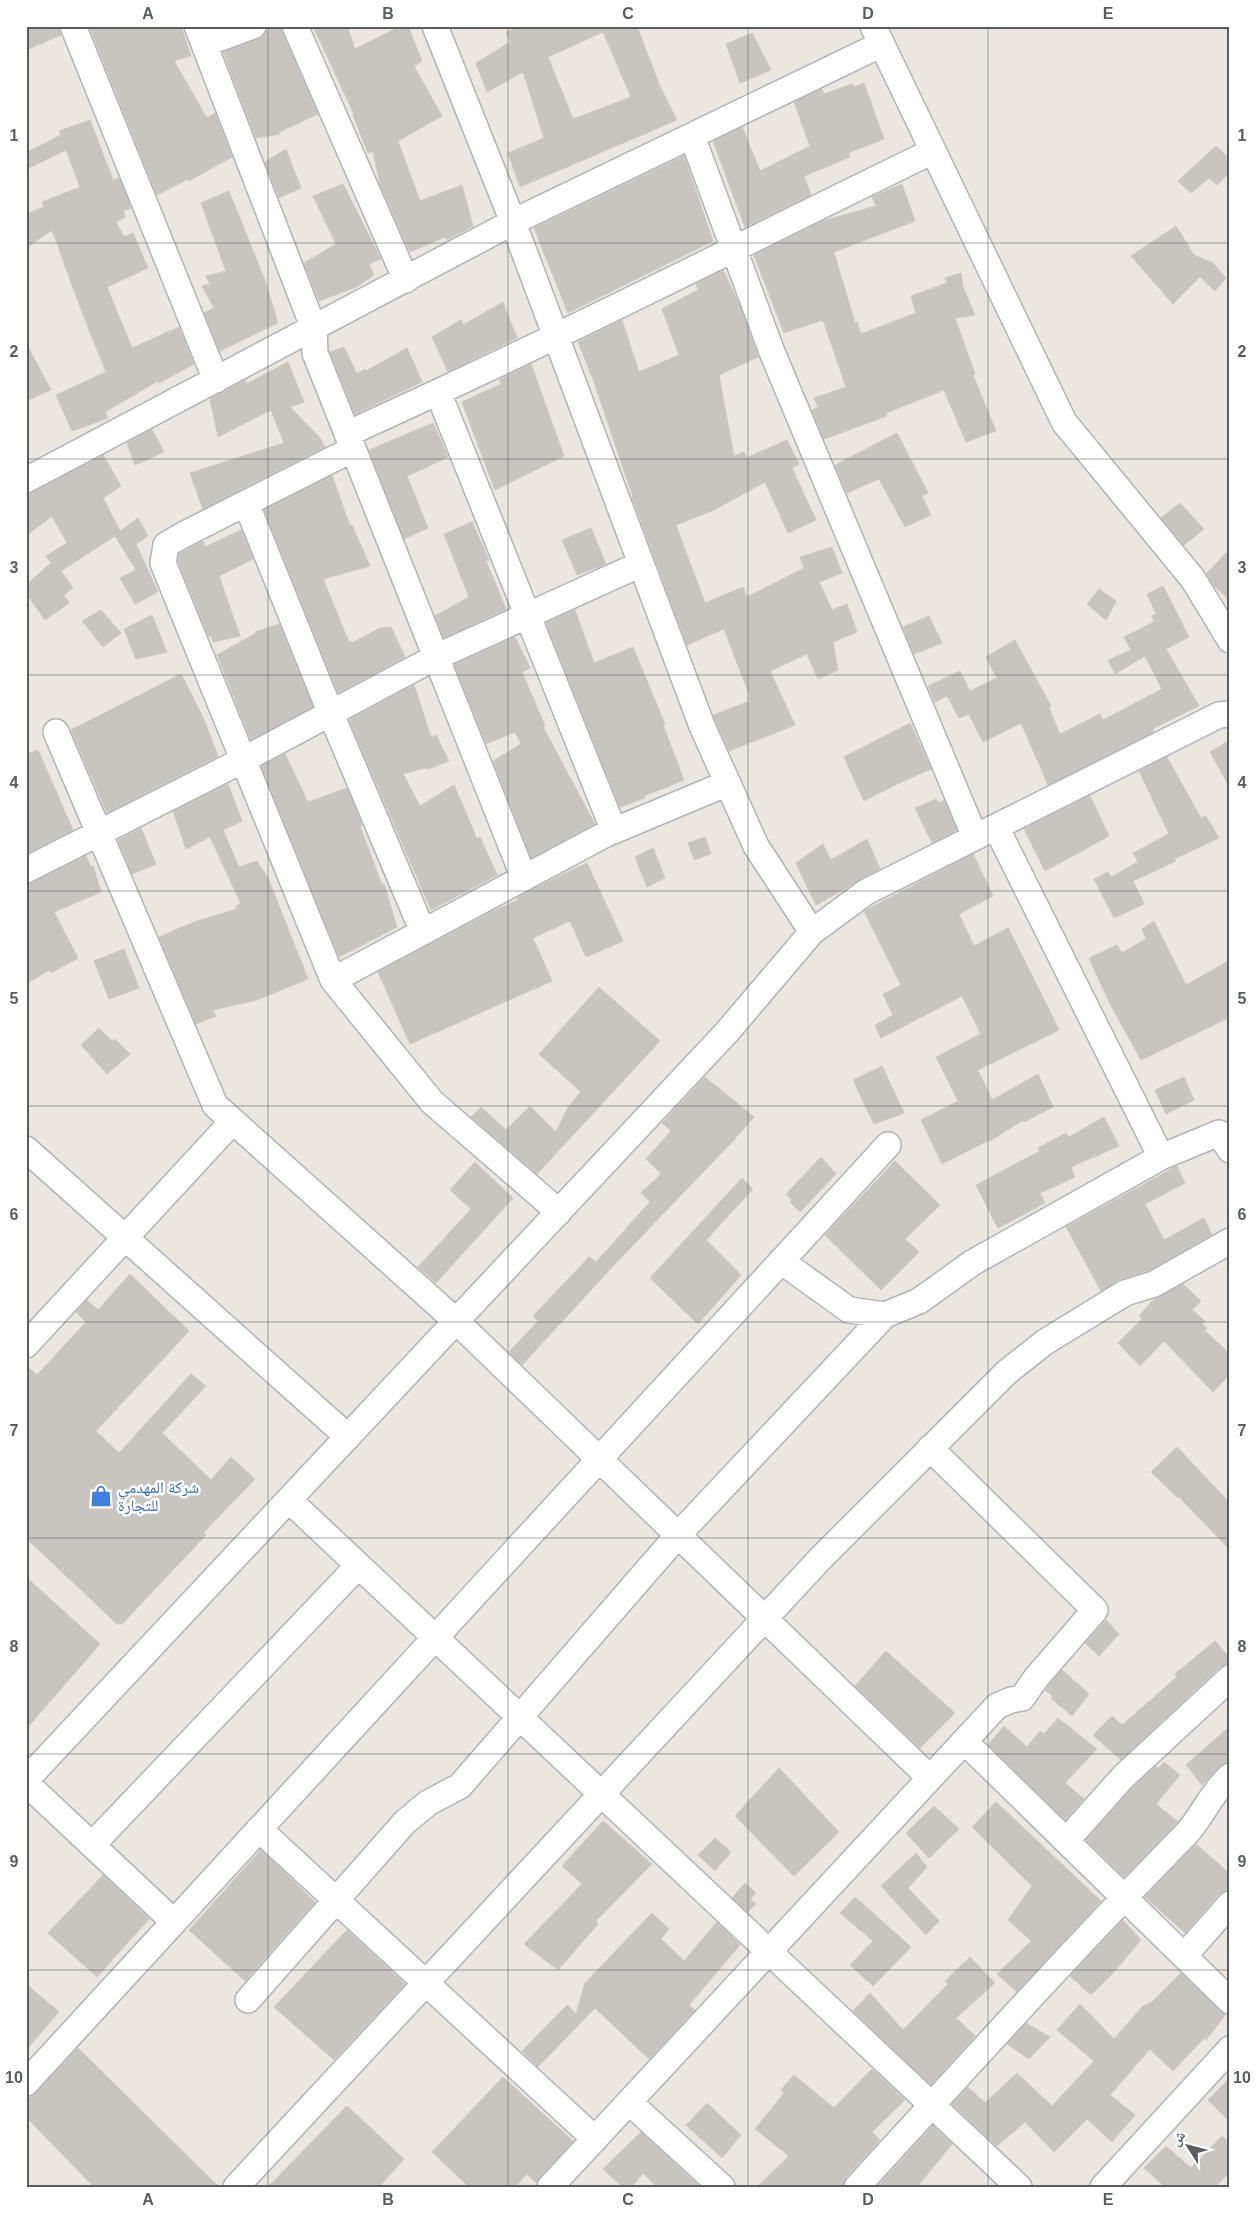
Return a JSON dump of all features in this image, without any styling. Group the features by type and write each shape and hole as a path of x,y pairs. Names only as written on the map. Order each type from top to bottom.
{"street":[{"path":"73,26 216,380"},
{"path":"253,26 200,35 314,329 315,353 524,878"},
{"path":"295,26 406,280"},
{"path":"435,26 513,222 702,726 756,846 812,932"},
{"path":"26,480 513,222 692,136 877,35 1064,422 1192,579 1230,640"},
{"path":"692,136 776,362 986,832 1161,1157"},
{"path":"558,1212 432,1102 333,980 164,563 166,545 246,503 438,392 556,338 734,248 933,151"},
{"path":"438,392 614,830"},
{"path":"246,503 331,714 423,932"},
{"path":"26,870 243,760 436,657 641,564"},
{"path":"174,1922 26,1782 727,1032 812,932 866,892 1219,715 1230,714"},
{"path":"56,732 215,1105 456,1322 600,1458 930,1778"},
{"path":"333,980 614,830 728,783"},
{"path":"26,1345 232,1121"},
{"path":"248,2000 405,1822 428,1803 460,1786 518,1716 678,1535 885,1315 919,1301 972,1263 1161,1157 1219,1133 1230,1150"},
{"path":"26,2082 888,1145"},
{"path":"26,1149 348,1437"},
{"path":"236,2187 820,1559 1006,1372 1045,1342 1125,1293 1154,1284 1230,1241"},
{"path":"781,1261 849,1310 885,1315"},
{"path":"550,2187 997,1706 1010,1700 1022,1698 1036,1678 1096,1610 930,1448"},
{"path":"289,1500 1019,2187"},
{"path":"92,1845 358,1566"},
{"path":"1066,1841 1123,1777 1230,1678"},
{"path":"964,1741 1230,2001"},
{"path":"857,2187 1124,1897 1189,1830 1219,1786 1230,1776"},
{"path":"259,1829 595,2139"},
{"path":"1184,1956 1230,1904"},
{"path":"1102,2187 1230,2049"},
{"path":"629,2102 722,2187"}],"building":[{"path":"26,26 59,26 61,35 26,50"},
{"path":"89,26 181,26 191,56 174,61 207,118 215,113 232,157 189,181 188,179 157,195"},
{"path":"280,26 318,114 279,132 280,134 256,138 223,52 258,39 266,31"},
{"path":"313,26 347,26 355,49 401,26 408,26 422,61 414,66 442,116 398,141 420,201 462,185 473,226 447,240 445,237 410,252 380,185 373,151 368,153 354,114"},
{"path":"520,26 637,26 659,84 677,120 520,187 508,153 544,138 523,72 487,92 476,63 510,42 506,32","holes":["603,32 631,97 573,119 548,57"]},
{"path":"752,33 771,70 740,83 726,44"},
{"path":"864,83 884,139 848,153 850,157 804,176 811,195 745,227 713,141 742,127 760,171 810,146 794,102 822,89 824,94 852,84 854,87"},
{"path":"90,120 113,180 119,178 131,208 123,211 125,217 116,222 124,237 133,233 148,268 107,287 132,348 179,327 194,364 159,383 158,381 105,412 108,418 72,431 56,395 106,372 52,230 26,248 26,214 44,207 42,202 80,187 66,150 29,168 26,153 61,135 59,131"},
{"path":"1216,146 1230,159 1230,172 1217,185 1209,178 1191,193 1178,181"},
{"path":"286,149 301,188 279,198 265,162"},
{"path":"684,156 713,241 568,313 534,228"},
{"path":"343,184 381,259 369,264 374,275 356,287 319,301 304,263 336,244 313,196"},
{"path":"902,184 915,221 834,252 855,323 857,322 861,334 916,313 911,296 947,283 945,278 961,273 963,287 975,315 955,318 975,374 973,375 996,431 966,442 944,390 886,413 887,416 824,439 812,410 818,407 814,398 846,387 823,320 784,333 754,255 822,221 876,206 872,197"},
{"path":"229,191 266,283 278,323 220,351 204,313 214,308 202,286 210,284 206,276 226,271 201,203"},
{"path":"1176,226 1194,255 1213,263 1226,278 1215,291 1200,277 1173,304 1131,256"},
{"path":"723,270 741,308 758,357 719,375 734,456 744,452 746,458 787,440 799,464 792,468 816,520 788,533 765,482 714,510 676,525 705,603 743,587 747,597 804,568 800,557 832,547 842,573 819,582 832,610 847,604 857,632 833,642 838,670 818,679 807,654 770,671 795,725 729,751 713,715 750,701 748,697 750,697 724,629 687,645 632,497 593,379 578,342 622,320 639,372 679,355 662,309 698,290 696,284"},
{"path":"503,302 517,338 448,372 432,337 461,320 463,325"},
{"path":"26,343 51,390 26,401"},
{"path":"344,347 357,374 407,348 422,382 355,414 330,352"},
{"path":"288,362 304,402 290,407 320,438 325,447 203,509 190,473 284,443 271,410 218,437 210,399 245,380 246,384"},
{"path":"531,364 564,456 495,490 462,402 501,384 499,380"},
{"path":"433,423 448,457 407,476 428,528 404,539 369,450"},
{"path":"152,429 164,452 135,465 127,443"},
{"path":"897,433 928,493 922,496 931,515 905,527 879,479 847,493 835,465"},
{"path":"103,455 121,486 103,498 120,531 138,518 148,536 136,544 158,592 135,604 120,578 136,570 115,536 61,571 73,588 64,595 69,603 45,620 26,593 26,585 51,563 46,556 67,543 52,516 26,536 26,496"},
{"path":"332,475 350,526 352,525 370,566 323,579 349,642 351,641 352,643 380,628 391,627 405,657 338,693 264,510"},
{"path":"1180,503 1204,529 1184,545 1161,518"},
{"path":"472,522 489,560 486,561 506,609 444,638 435,616 469,597 444,534"},
{"path":"591,528 606,564 577,575 562,540"},
{"path":"241,530 253,559 219,576 240,636 213,642 211,636 209,637 178,561 179,554 203,541 205,547"},
{"path":"1230,549 1230,600 1214,586 1206,574"},
{"path":"1163,586 1189,637 1166,649 1199,706 1154,728 1153,732 1048,785 1021,723 983,742 969,714 959,718 947,696 935,702 928,686 960,671 970,691 997,678 986,657 1015,640 1051,706 1049,708 1060,734 1100,714 1103,720 1162,689 1145,656 1115,674 1108,660 1131,650 1124,637 1154,622 1152,616 1156,614 1147,594"},
{"path":"1099,589 1116,601 1106,620 1087,604"},
{"path":"101,610 121,633 103,647 82,621"},
{"path":"575,610 594,663 633,647 665,724 663,725 684,780 620,807 546,623"},
{"path":"152,615 167,652 136,659 124,629"},
{"path":"929,616 942,643 914,654 903,627"},
{"path":"279,624 313,707 251,740 217,655 255,632"},
{"path":"515,637 530,668 522,672 545,726 543,727 595,824 531,858 493,761 521,744 515,732 486,744 454,664"},
{"path":"181,674 205,722 218,756 107,813 71,730"},
{"path":"414,685 431,737 436,735 449,761 428,769 424,768 403,774 420,806 454,785 477,839 480,837 497,875 431,910 349,720"},
{"path":"910,723 931,769 864,801 844,757"},
{"path":"1230,740 1230,788 1210,752"},
{"path":"38,750 73,830 26,854 26,754"},
{"path":"285,754 308,802 347,788 362,825 360,826 382,885 384,884 397,927 339,957 261,766"},
{"path":"1167,757 1201,818 1206,816 1219,838 1133,881 1144,904 1114,918 1094,879 1108,872 1111,877 1138,862 1133,853 1169,834 1139,771"},
{"path":"228,784 242,821 223,830 239,867 257,861 268,878 308,979 257,1000 213,1010 216,1016 196,1024 159,937 194,922 237,909 236,906 241,904 210,837 186,849 173,811"},
{"path":"1090,796 1109,836 1045,871 1024,829"},
{"path":"936,799 939,803 944,800 957,830 932,843 915,808"},
{"path":"141,828 156,864 132,874 118,840"},
{"path":"705,837 711,854 694,860 688,843"},
{"path":"867,839 880,869 816,905 796,863 823,844 831,860"},
{"path":"653,848 665,878 647,887 635,857"},
{"path":"973,854 993,896 959,914 974,946 1008,928 1059,1030 978,1070 992,1100 1038,1074 1053,1107 1024,1122 1023,1120 990,1141 942,1164 921,1120 958,1101 936,1057 981,1034 962,996 881,1038 875,1025 893,1015 883,994 901,985 864,911"},
{"path":"86,856 91,867 93,866 101,892 54,912 78,958 51,973 49,970 26,984 26,884"},
{"path":"587,863 623,941 586,957 570,921 533,938 552,981 410,1044 378,972"},
{"path":"1154,921 1186,985 1230,960 1230,1017 1141,1060 1110,1004 1089,958 1117,945 1122,953 1146,939 1142,929"},
{"path":"124,949 139,988 109,999 94,961"},
{"path":"599,987 660,1041 537,1174 471,1117 481,1107 506,1130 530,1106 556,1132 568,1107 581,1092 539,1054"},
{"path":"99,1028 112,1041 115,1039 130,1054 107,1074 81,1045"},
{"path":"882,1066 904,1113 874,1124 853,1080"},
{"path":"705,1077 754,1117 522,1365 509,1352 538,1321 533,1316 589,1257 596,1262 650,1202 641,1193 661,1174 646,1159 671,1131 662,1123"},
{"path":"1184,1077 1194,1100 1166,1114 1155,1090"},
{"path":"1104,1117 1119,1146 1071,1167 1075,1177 1040,1193 1045,1203 998,1228 976,1185 1040,1151 1038,1148 1066,1133 1069,1137"},
{"path":"821,1157 836,1174 800,1212 790,1202 792,1200 786,1194"},
{"path":"895,1161 940,1205 905,1239 919,1252 881,1290 825,1235"},
{"path":"475,1162 513,1198 436,1283 418,1267 471,1209 450,1190"},
{"path":"1177,1166 1185,1183 1145,1204 1164,1240 1204,1218 1212,1235 1148,1271 1121,1279 1101,1291 1066,1227"},
{"path":"742,1178 753,1189 706,1240 741,1275 698,1324 650,1278"},
{"path":"130,1274 189,1331 96,1431 119,1453 191,1374 206,1386 162,1433 211,1480 231,1457 255,1479 203,1533 206,1535 122,1624 117,1624 26,1538 26,1365 37,1375 86,1322 76,1312 87,1300 98,1310"},
{"path":"1183,1284 1201,1301 1192,1310 1205,1321 1202,1324 1207,1328 1205,1331 1230,1354 1230,1374 1213,1392 1164,1341 1140,1366 1118,1343 1142,1319 1139,1316 1154,1299"},
{"path":"1177,1447 1230,1503 1230,1550 1179,1497 1151,1472"},
{"path":"26,1577 100,1644 26,1729"},
{"path":"1106,1620 1119,1634 1099,1656 1085,1643"},
{"path":"1215,1641 1230,1658 1230,1664 1220,1667 1121,1760 1093,1735 1112,1716 1122,1725 1177,1677 1175,1674"},
{"path":"886,1651 955,1713 920,1748 855,1686"},
{"path":"1062,1670 1089,1694 1072,1716 1051,1698 1053,1696 1045,1690"},
{"path":"1058,1718 1097,1749 1065,1783 1084,1799 1065,1820 988,1745 1004,1726 1027,1747 1040,1731 1044,1734"},
{"path":"1230,1726 1230,1762 1220,1766 1202,1785 1186,1765"},
{"path":"1164,1762 1180,1775 1156,1804 1178,1822 1124,1877 1086,1840 1133,1787 1156,1766 1158,1769"},
{"path":"779,1768 839,1832 794,1876 735,1816"},
{"path":"996,1802 1101,1901 1017,1992 997,1974 1031,1941 1008,1920 1032,1886 972,1827"},
{"path":"934,1806 959,1829 929,1858 906,1833"},
{"path":"603,1821 652,1864 596,1921 598,1924 558,1970 524,1944 582,1884 562,1866"},
{"path":"715,1838 731,1852 715,1871 698,1855"},
{"path":"1196,1844 1230,1874 1230,1890 1219,1894 1185,1933 1145,1897"},
{"path":"261,1850 315,1902 245,1981 189,1930"},
{"path":"916,1853 927,1867 908,1888 939,1921 926,1935 881,1886"},
{"path":"103,1875 149,1919 97,1977 48,1933"},
{"path":"745,1883 756,1893 750,1899 756,1904 748,1912 732,1898"},
{"path":"855,1897 911,1947 873,1986 850,1965 873,1941 840,1913"},
{"path":"652,1913 669,1929 661,1939 684,1961 717,1922 740,1945 689,2005 695,2010 649,2059 595,2008 538,2067 522,2051 567,2005 576,2014 585,1983"},
{"path":"1123,1920 1141,1940 1091,1995 1070,1976"},
{"path":"347,1930 405,1984 334,2060 274,2007"},
{"path":"970,1957 995,1983 956,2018 975,2036 931,2085 853,2011 870,1993 903,2030 948,1984 945,1981"},
{"path":"1181,1973 1225,2015 1206,2040 1204,2038 1173,2071 1150,2049 1110,2095 1135,2115 1112,2142 1087,2119 1054,2152 1025,2122 997,2146 952,2104 968,2087 985,2103 1017,2073 1052,2106 1094,2061 1057,2030 1080,2004 1114,2039 1143,2006 1152,2002"},
{"path":"26,1984 59,2012 26,2050"},
{"path":"1026,2023 1050,2037 1029,2059 1007,2044"},
{"path":"78,2048 219,2187 94,2187 26,2117 26,2102"},
{"path":"872,2069 905,2100 872,2132 880,2140 846,2177 843,2187 757,2187 789,2156 755,2129 784,2093 781,2090 794,2075 834,2108"},
{"path":"503,2077 573,2141 536,2183 527,2174 515,2187 469,2187 432,2152"},
{"path":"1230,2078 1230,2122 1208,2100"},
{"path":"707,2103 741,2135 722,2158 686,2125"},
{"path":"347,2106 404,2159 379,2187 268,2187"},
{"path":"933,2126 952,2144 917,2187 881,2187 879,2185"},
{"path":"641,2132 700,2187 657,2187 643,2173 632,2187 622,2187 603,2169"},
{"path":"1222,2136 1230,2143 1230,2172 1215,2187 1165,2187 1144,2168 1166,2146 1191,2168"}],"place":[{"name":"شركة المهدمي للتجارة","path":"101,1496"}]}
